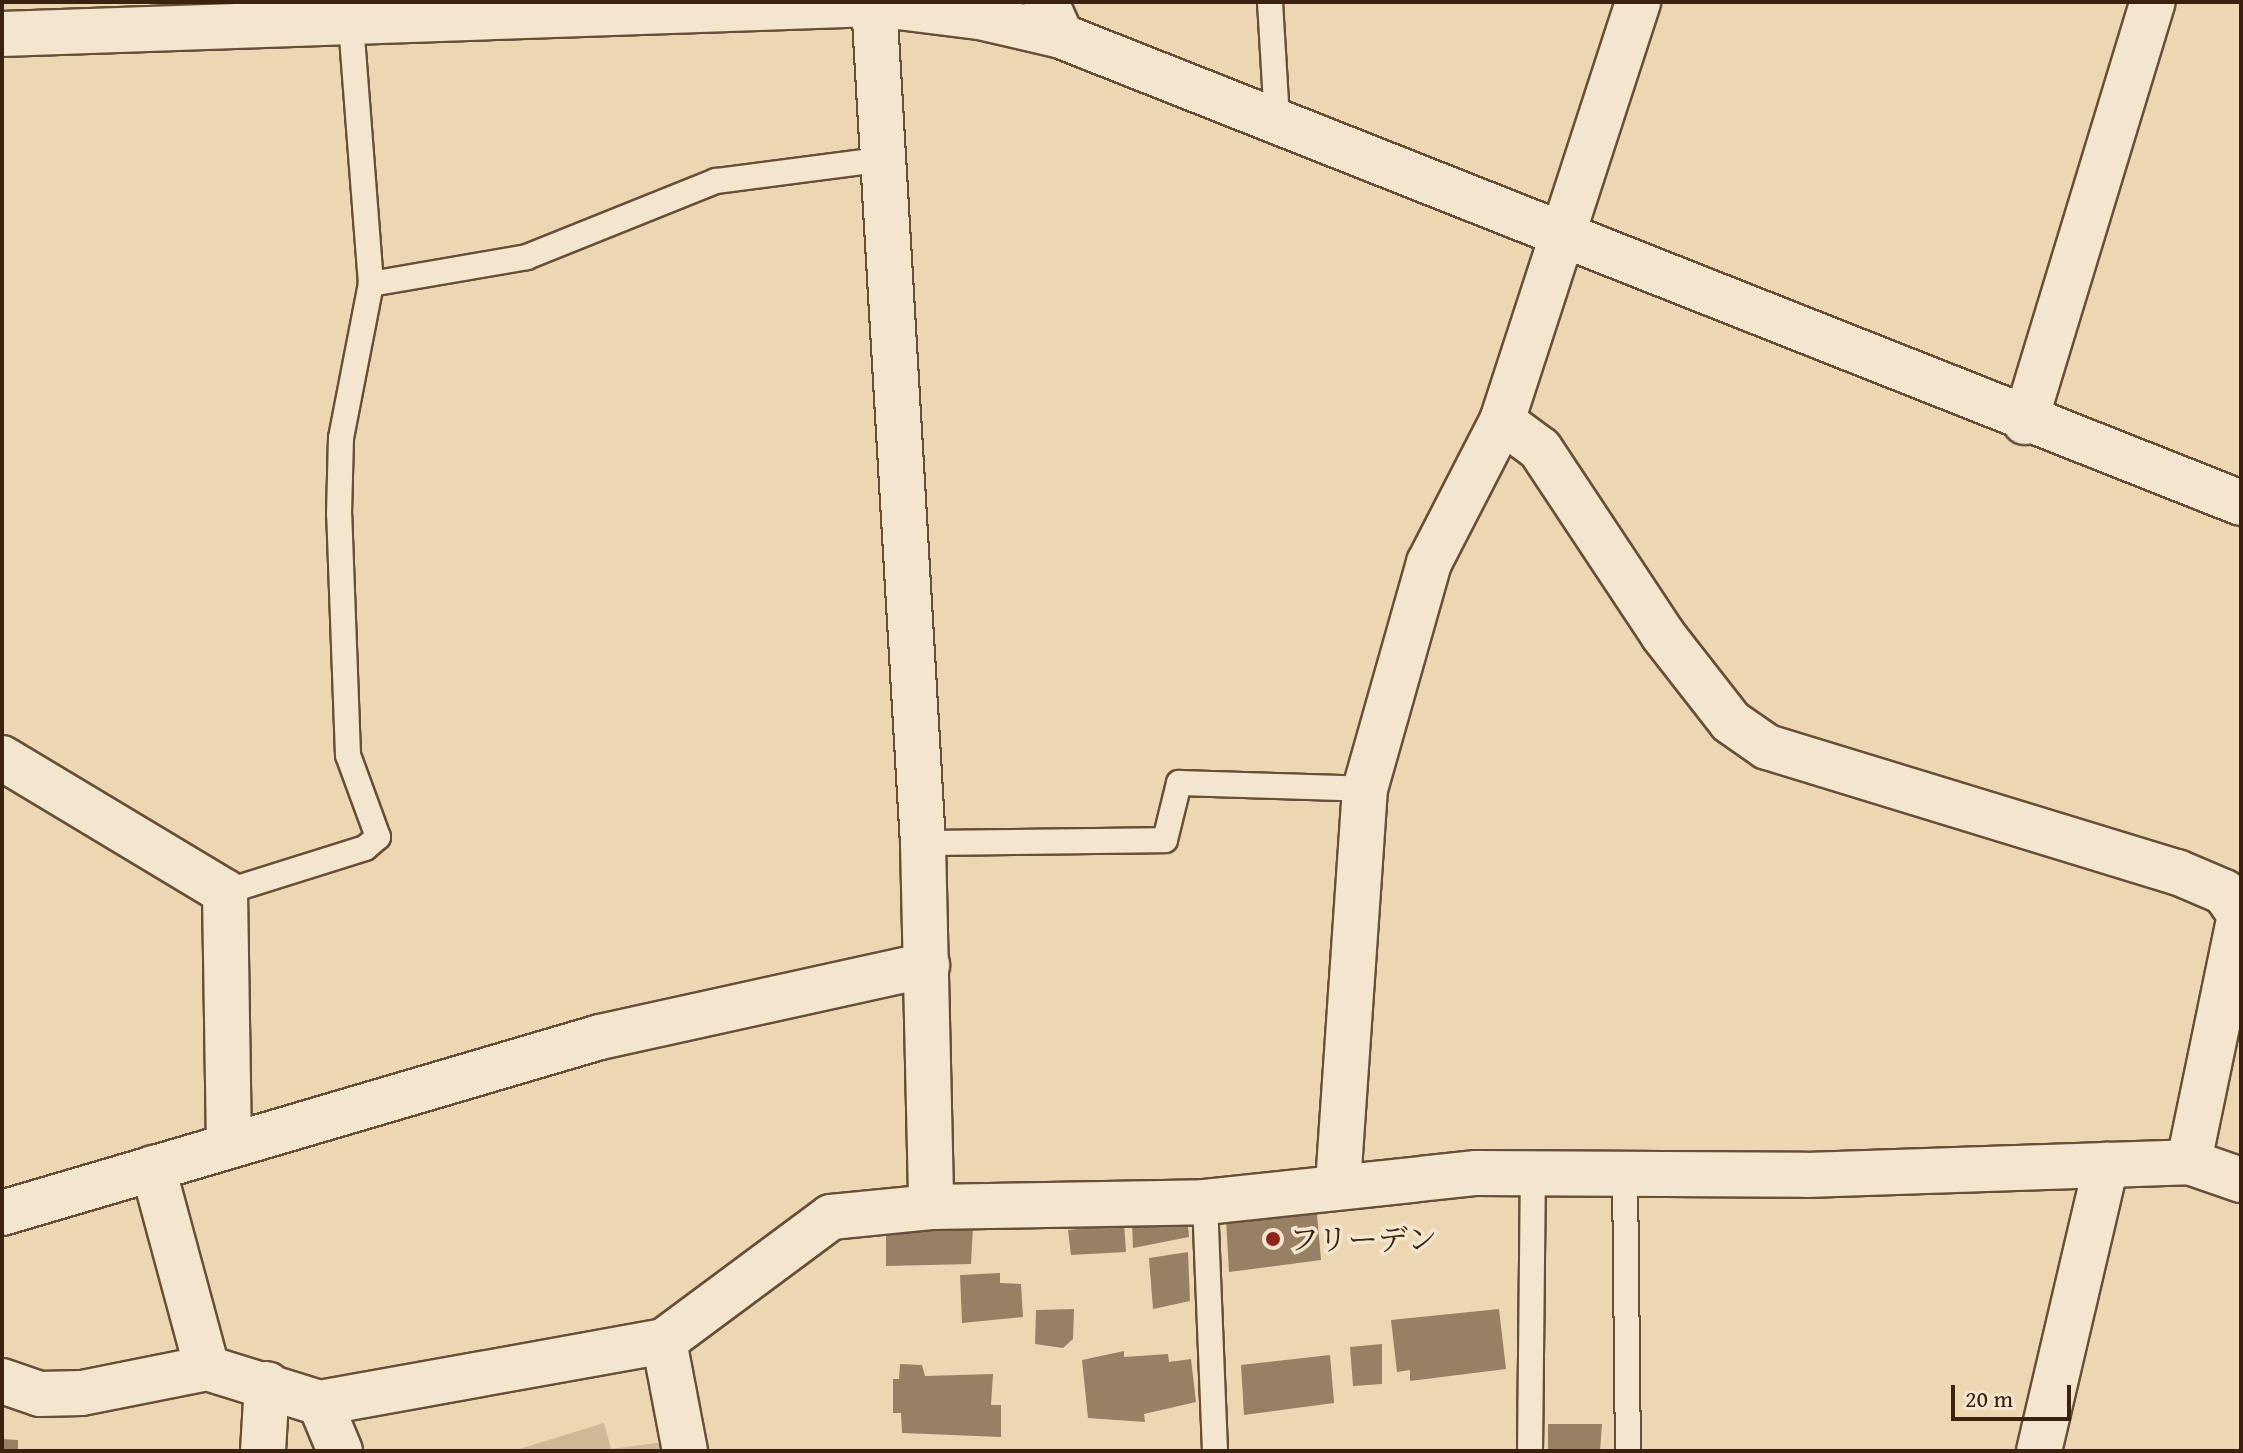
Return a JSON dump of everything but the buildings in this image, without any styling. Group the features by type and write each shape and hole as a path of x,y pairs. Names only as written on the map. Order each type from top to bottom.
{"street":[{"path":"1338,1184 1365,789 1429,563 1502,421 1638,2"},
{"path":"2025,422 2153,2"},
{"path":"2,34 874,3 1054,19 1277,120 1562,232 2025,422 2241,503"},
{"path":"874,3 923,843 931,1207"},
{"path":"1502,421 1540,449 1663,635 1731,722 1767,747 2177,872 2236,894 2240,915 2189,1162"},
{"path":"2,758 225,892 229,1146"},
{"path":"2,1213 600,1037 927,965"},
{"path":"2,1381 40,1394 82,1393 207,1368 267,1384 320,1403 664,1341 831,1217 931,1207 1205,1202 1338,1184 1533,1172 1806,1175 2189,1162 2241,1180"},
{"path":"2039,1451 2106,1165"},
{"path":"153,1168 207,1368"},
{"path":"664,1341 685,1451"},
{"path":"263,1451 267,1384"},
{"path":"320,1403 340,1451"}],"lane":[{"path":"1270,2 1277,120"},
{"path":"225,892 365,848 378,837 348,755 339,514 341,438 371,284 351,22"},
{"path":"371,284 527,257 716,181 885,159"},
{"path":"923,843 1165,840 1179,783 1365,789"},
{"path":"1530,1451 1533,1172"},
{"path":"1625,1172 1628,1451"},
{"path":"1205,1202 1215,1451"}],"shaded area":[{"path":"604,1423 611,1449 671,1441 673,1451 513,1451"}],"place":[{"name":"フリーデン","path":"1273,1239"}]}
